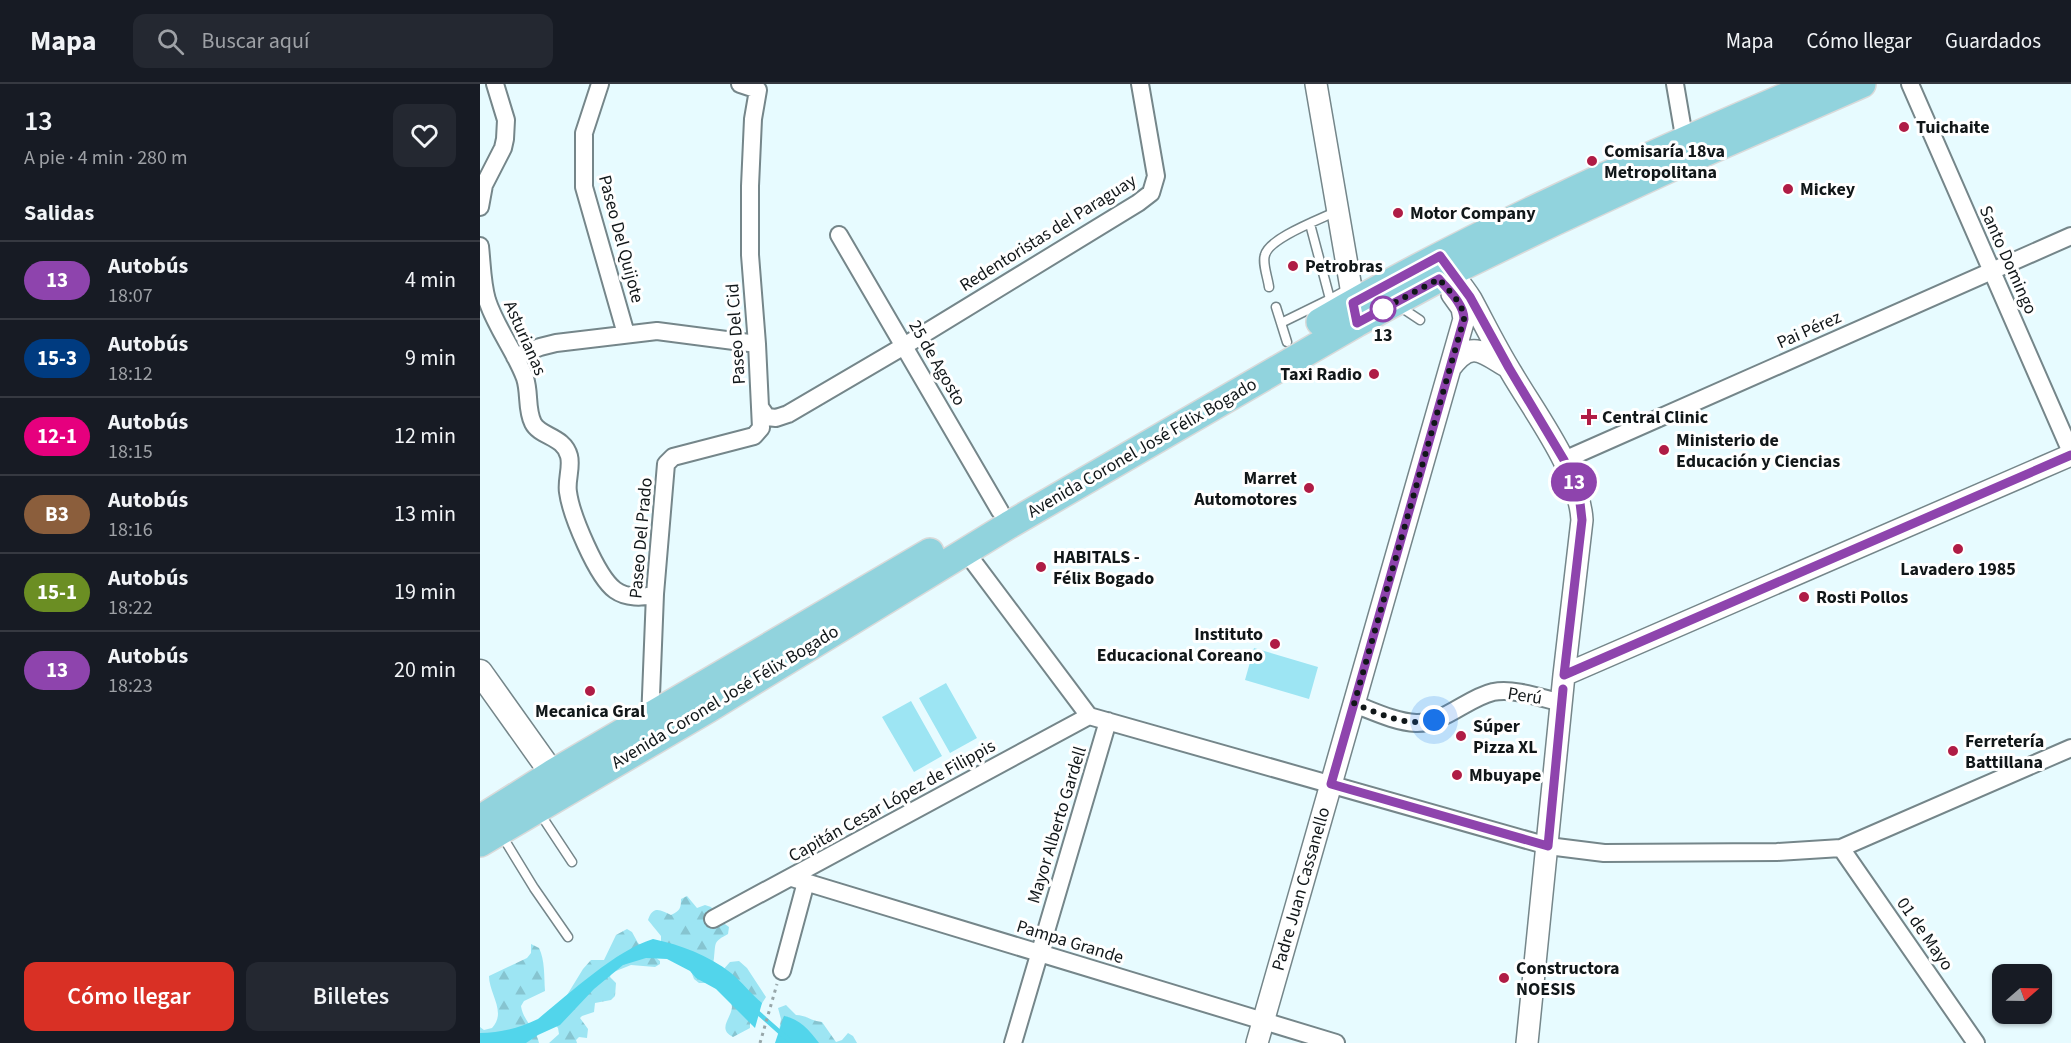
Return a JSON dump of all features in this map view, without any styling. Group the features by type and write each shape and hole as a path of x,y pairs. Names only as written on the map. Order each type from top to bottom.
{"main road":[{"name":"Avenida Coronel José Félix Bogado","path":"1686,150 1815,84"},
{"name":"Avenida Coronel José Félix Bogado","path":"486,831 559,782 966,552 1348,303 1394,303 1440,267 1546,203 1862,84"},
{"name":"Avenida Coronel José Félix Bogado","path":"651,730 1284,332 1348,303 1440,267"},
{"path":"480,672 559,782"},
{"name":"Avenida Coronel José Félix Bogado","path":"486,831 537,809 559,782"}],"street":[{"path":"480,207 484,185 503,148 505,139 506,120 495,84"},
{"name":"Paseo Del Quijote","path":"600,84 584,133 584,187 626,334"},
{"name":"Paseo Del Cid","path":"740,84 758,90 753,119 750,255 758,344 760,407 767,417 776,418 788,414 904,346"},
{"name":"Redentoristas del Paraguay","path":"904,346 1138,203 1151,192 1156,176 1140,84"},
{"path":"1316,84 1337,211 1348,303"},
{"path":"1675,84 1686,150"},
{"name":"Santo Domingo","path":"1910,84 2071,454"},
{"name":"25 de Agosto","path":"839,236 999,511"},
{"name":"Pai Pérez","path":"1564,460 2071,236"},
{"name":"Asturianas","path":"480,246 488,303 525,380 534,427 563,445 570,457 567,491 580,533 610,586 622,594 647,596 655,594"},
{"path":"1440,267 1470,297 1564,460 1579,494 1582,520 1527,1043"},
{"name":"Padre Juan Cassanello","path":"1257,1043 1450,368 1457,328 1464,314 1440,267"},
{"path":"515,357 556,343 657,331 758,344"},
{"path":"1450,368 1463,354 1478,350 1509,368"},
{"name":"Paseo Del Prado","path":"651,730 655,594 666,464 673,457 754,436 761,428 760,407"},
{"name":"Perú","path":"1564,675 2071,454"},
{"path":"966,552 1089,716 1548,846 1604,853 1777,852 1841,848 2071,748"},
{"name":"Perú","path":"1354,704 1404,722 1418,724 1434,720 1481,696 1494,692 1509,692 1562,703"},
{"name":"Capitán Cesar López de Filippis","path":"713,919 799,880 1089,716"},
{"name":"Mayor Alberto Gardell","path":"1012,1043 1108,721"},
{"name":"01 de Mayo","path":"1841,848 1976,1043"},
{"path":"782,971 799,880"},
{"name":"Pampa Grande","path":"799,880 1336,1043"}],"lane":[{"path":"1269,287 1264,256 1268,248 1281,238 1337,211"},
{"path":"1310,224 1348,303"},
{"path":"1394,303 1420,320"},
{"path":"1276,307 1284,332"},
{"path":"537,809 572,862"},
{"path":"486,831 534,888 568,937"}],"path":[{"path":"760,1043 771,1002"}],"green space":[{"path":"1254,648 1318,667 1309,699 1245,680"},
{"path":"946,683 977,738 950,753 919,698"},
{"path":"911,701 942,756 914,772 882,717"},
{"path":"687,896 697,908 705,905 711,907 722,922 729,927 728,934 716,943 708,983 699,983 694,979 691,971 661,942 661,936 648,920 655,910 674,914 681,905 681,899"},
{"path":"627,929 632,932 638,943 660,961 660,964 655,967 631,965 611,973 610,977 616,983 615,996 611,1000 595,1003 594,1012 580,1018 588,1029 587,1038 579,1037 576,1040 577,1043 549,1043 559,1034 556,1026 564,1000 583,969 591,960 604,960 616,935"},
{"path":"531,944 539,948 541,953 545,991 524,1001 521,1006 539,1043 480,1043 480,1027 484,1030 492,1028 498,1016 489,976 527,958 531,953"},
{"path":"739,961 747,968 766,997 750,1022 750,1028 733,1037 728,1034 725,1027 732,1007 722,971 730,962"},
{"path":"786,1005 796,1015 822,1022 836,1042 842,1040 848,1033 857,1043 777,1043 781,1019 778,1008"}],"shaded area":[{"path":"653,939 674,944 704,956 735,977 762,1003 755,1028 716,989 696,978 690,971 667,959 646,958 623,965 594,989 560,1025 526,1043 480,1043 480,1033 510,1029 538,1019 609,963"},
{"path":"784,1016 799,1022 819,1043 775,1043"}],"waterway":[{"path":"756,1011 792,1043"}],"bus line":[{"name":"13","path":"1563,689 1548,846 1331,784 1464,319 1459,304 1439,279 1357,323 1353,303 1440,256 1470,297 1564,460 1579,494 1582,520 1564,675 2071,455"}],"place":[{"name":"Tuichaite","path":"1904,127"},
{"name":"Comisaría 18va Metropolitana","path":"1592,161"},
{"name":"Mickey","path":"1788,189"},
{"name":"Motor Company","path":"1398,213"},
{"name":"Petrobras","path":"1293,266"},
{"name":"13","path":"1383,309"},
{"name":"Taxi Radio","path":"1374,374"},
{"name":"Central Clinic","path":"1589,417"},
{"name":"Ministerio de Educación y Ciencias","path":"1664,450"},
{"name":"Marret Automotores","path":"1309,488"},
{"name":"Lavadero 1985","path":"1958,549"},
{"name":"HABITALS - Félix Bogado","path":"1041,567"},
{"name":"Rosti Pollos","path":"1804,597"},
{"name":"Instituto Educacional Coreano","path":"1275,644"},
{"name":"Mecanica Gral","path":"590,691"},
{"name":"Súper Pizza XL","path":"1461,736"},
{"name":"Ferretería Battillana","path":"1953,751"},
{"name":"Mbuyape","path":"1457,775"},
{"name":"Constructora NOESIS","path":"1504,978"}],"route":[{"path":"1383,309 1375,313 1439,279 1464,314 1354,704 1404,722 1418,724 1434,720"}]}
